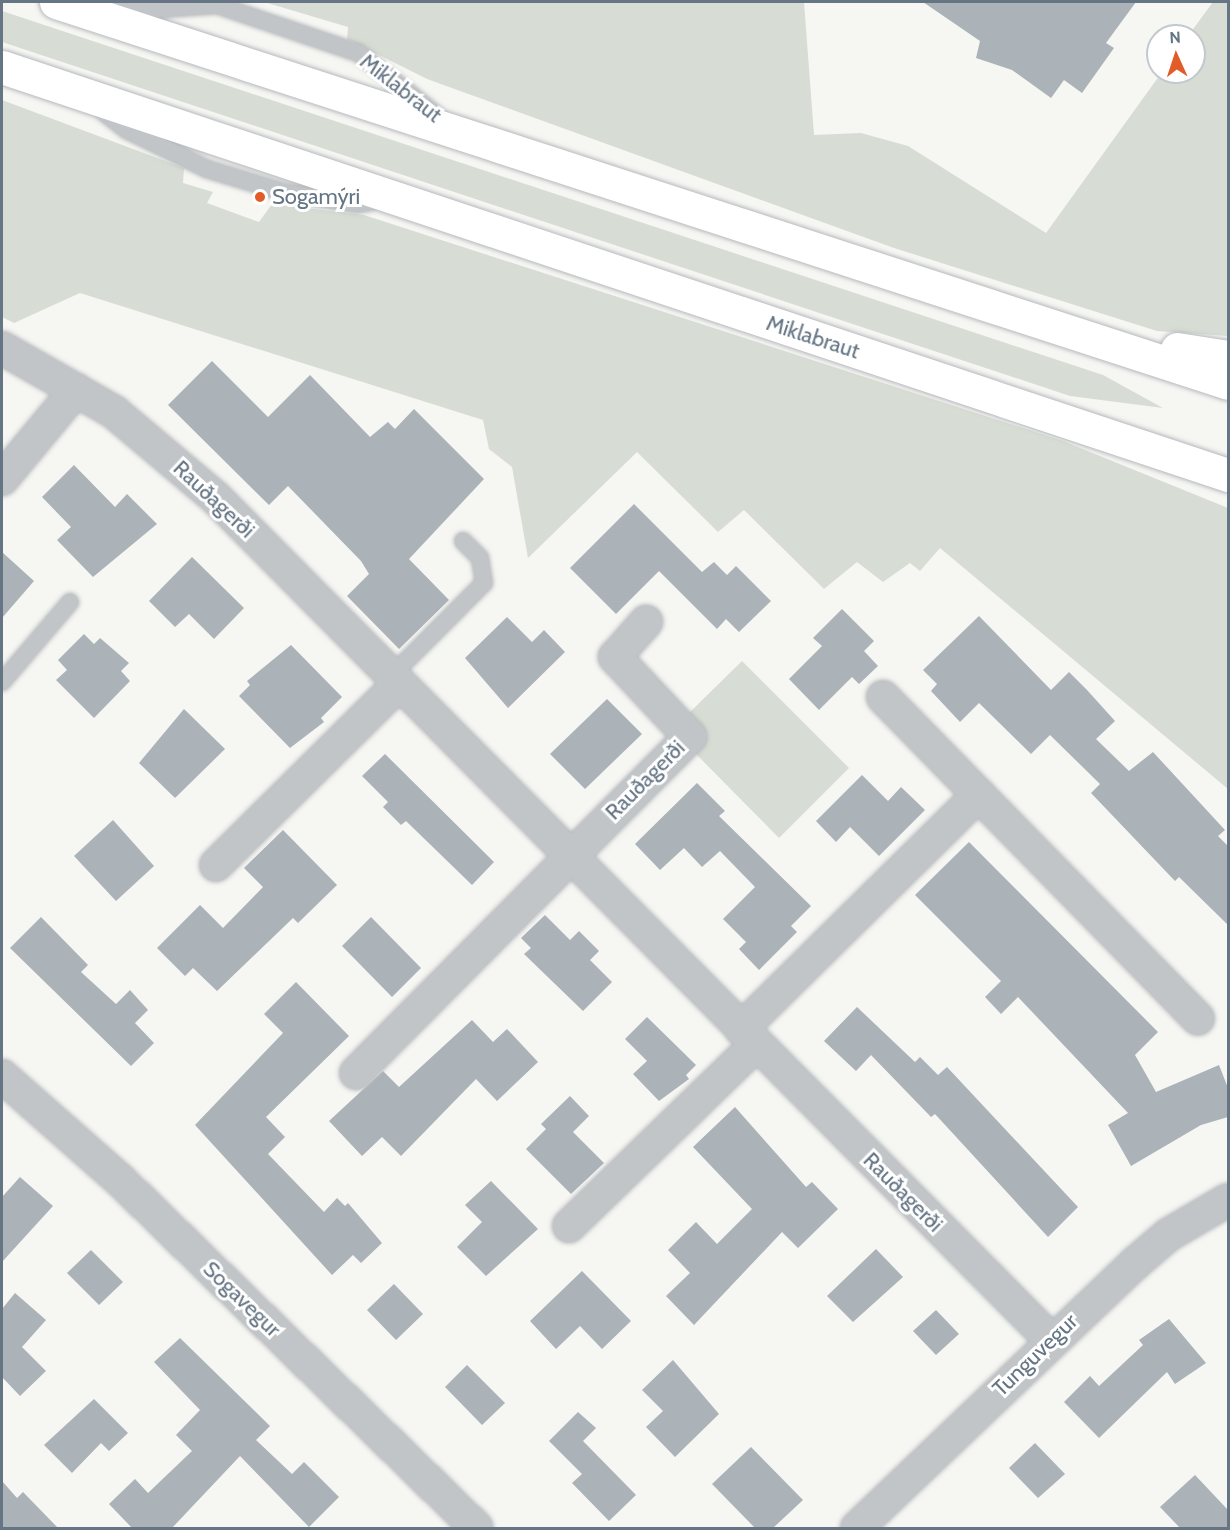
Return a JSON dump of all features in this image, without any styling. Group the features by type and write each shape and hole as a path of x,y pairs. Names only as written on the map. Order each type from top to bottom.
{"highway":[{"name":"Miklabraut","path":"56,2 1228,383"},
{"name":"Miklabraut","path":"2,67 1225,475"},
{"path":"1091,337 1228,357"}],"street":[{"name":"Rauðagerði","path":"2,348 114,412 216,498 394,681 1050,1339"},
{"path":"2,479 76,390"},
{"name":"Rauðagerði","path":"356,1073 568,856 690,737 615,657 646,621"},
{"path":"216,865 394,681"},
{"path":"883,697 1198,1019"},
{"path":"569,1226 979,794"},
{"name":"Sogavegur","path":"2,1076 120,1180 476,1528"},
{"name":"Tunguvegur","path":"857,1528 1050,1339 1168,1235 1228,1200"}],"lane":[{"name":"Miklabraut","path":"94,14 217,4 359,53 460,134"},
{"path":"394,681 484,583 480,558 463,541"},
{"path":"2,682 70,603"}],"shaded area":[{"path":"264,2 804,2 814,135 861,133 908,146 1046,233 1153,84 1206,84 1206,24 1197,24 1213,2 1228,2 1228,336 1157,331 894,248 427,79 347,39 348,27"},
{"path":"2,11 1103,375 1163,408 1070,396 2,42"},
{"path":"2,100 184,168 183,183 213,192 207,203 259,222 272,204 364,215 1063,441 1228,508 1228,789 940,548 920,571 910,563 883,582 857,562 824,589 744,510 718,532 637,452 528,558 512,467 489,449 483,420 80,293 14,323 2,317"},
{"path":"742,661 849,768 779,838 691,749 685,717"}],"building":[{"path":"923,2 1136,2 1106,43 1114,48 1082,93 1064,80 1051,98 1012,70 976,58 980,41"},
{"path":"212,361 268,417 310,375 370,437 388,422 395,429 414,409 484,479 409,559 449,600 399,649 347,596 369,574 361,561 288,486 269,505 168,405"},
{"path":"74,465 115,507 127,494 157,524 93,577 57,540 71,527 42,497"},
{"path":"634,504 702,572 714,562 727,575 736,566 771,601 739,632 726,619 717,629 659,571 616,614 570,568"},
{"path":"2,552 34,581 2,618"},
{"path":"192,557 244,608 214,639 189,614 175,627 149,601"},
{"path":"842,609 874,641 864,651 878,666 859,684 852,677 819,710 789,679 822,646 813,638"},
{"path":"979,616 1051,690 1069,672 1087,690 1115,721 1096,739 1129,771 1153,752 1225,830 1218,836 1228,846 1228,925 1179,877 1175,881 1091,793 1100,784 1050,735 1031,754 979,703 960,722 931,691 937,684 923,670"},
{"path":"507,617 532,642 544,630 565,652 508,708 465,658"},
{"path":"84,634 94,644 100,638 129,663 121,671 130,681 94,718 56,680 67,670 58,660"},
{"path":"291,645 342,697 321,718 324,722 290,748 239,696 250,685 247,681"},
{"path":"607,699 642,734 585,789 550,754"},
{"path":"184,709 225,749 175,798 139,763"},
{"path":"385,754 494,862 472,885 406,821 401,825 383,807 388,802 362,776"},
{"path":"862,775 888,801 901,787 925,810 879,856 850,827 836,842 816,821"},
{"path":"697,783 725,811 719,816 811,906 791,926 797,932 759,970 739,949 746,942 723,919 755,887 720,851 702,867 684,848 660,870 635,844"},
{"path":"113,820 154,866 116,901 74,856"},
{"path":"283,830 337,885 298,923 293,918 217,991 193,968 185,976 157,948 200,905 223,928 263,887 244,868"},
{"path":"969,842 1158,1032 1135,1055 1156,1092 1219,1065 1228,1088 1228,1117 1201,1125 1131,1166 1108,1125 1128,1113 1018,997 1001,1014 985,997 1001,981 915,895"},
{"path":"545,915 570,940 579,931 599,951 590,960 612,982 583,1011 524,954 531,948 521,938"},
{"path":"41,917 88,965 81,972 116,1004 130,990 148,1010 135,1023 154,1043 131,1066 10,948"},
{"path":"371,917 421,968 392,997 342,946"},
{"path":"296,982 349,1036 266,1117 285,1137 268,1154 324,1212 337,1198 345,1206 348,1203 382,1243 361,1263 353,1255 332,1275 195,1125 283,1033 264,1014"},
{"path":"857,1007 915,1062 920,1057 938,1075 947,1067 1078,1207 1048,1237 935,1114 931,1117 871,1055 856,1071 824,1041"},
{"path":"647,1017 696,1065 686,1075 689,1079 659,1101 633,1074 647,1061 625,1039"},
{"path":"472,1020 493,1042 507,1029 538,1062 497,1101 476,1079 401,1156 382,1137 362,1156 329,1121 383,1071 399,1087"},
{"path":"570,1096 589,1116 573,1132 604,1163 571,1194 526,1149 546,1129 541,1124"},
{"path":"735,1107 806,1187 812,1182 838,1209 798,1248 782,1232 694,1325 666,1296 690,1273 668,1250 696,1222 717,1244 752,1209 693,1147"},
{"path":"20,1177 53,1206 2,1262 2,1197"},
{"path":"491,1181 538,1229 486,1276 457,1247 482,1222 465,1205"},
{"path":"876,1249 903,1277 853,1322 827,1296"},
{"path":"91,1250 123,1282 99,1305 67,1273"},
{"path":"582,1271 631,1321 602,1349 580,1326 556,1349 530,1321"},
{"path":"394,1284 423,1314 396,1340 367,1310"},
{"path":"15,1293 46,1320 22,1347 46,1371 20,1396 2,1377 2,1309"},
{"path":"936,1310 959,1334 936,1355 913,1331"},
{"path":"1169,1319 1206,1363 1175,1384 1167,1372 1099,1438 1064,1402 1090,1376 1099,1386 1143,1345 1139,1340"},
{"path":"180,1338 270,1426 256,1440 292,1474 304,1462 339,1497 309,1527 240,1456 172,1528 132,1528 109,1504 135,1479 148,1493 192,1451 176,1435 200,1410 154,1362"},
{"path":"673,1360 719,1414 675,1457 646,1427 663,1411 642,1390"},
{"path":"467,1365 505,1403 482,1425 445,1387"},
{"path":"94,1399 128,1433 109,1451 101,1443 72,1473 44,1445"},
{"path":"578,1412 596,1428 583,1441 636,1495 609,1521 572,1483 582,1474 549,1441"},
{"path":"1035,1443 1065,1474 1038,1498 1009,1468"},
{"path":"751,1447 803,1500 773,1528 755,1528 712,1484"},
{"path":"1195,1475 1228,1510 1228,1528 1180,1528 1160,1507"},
{"path":"2,1481 17,1498 23,1492 58,1528 2,1528"}],"place":[{"name":"Sogamýri","path":"260,197"}]}
